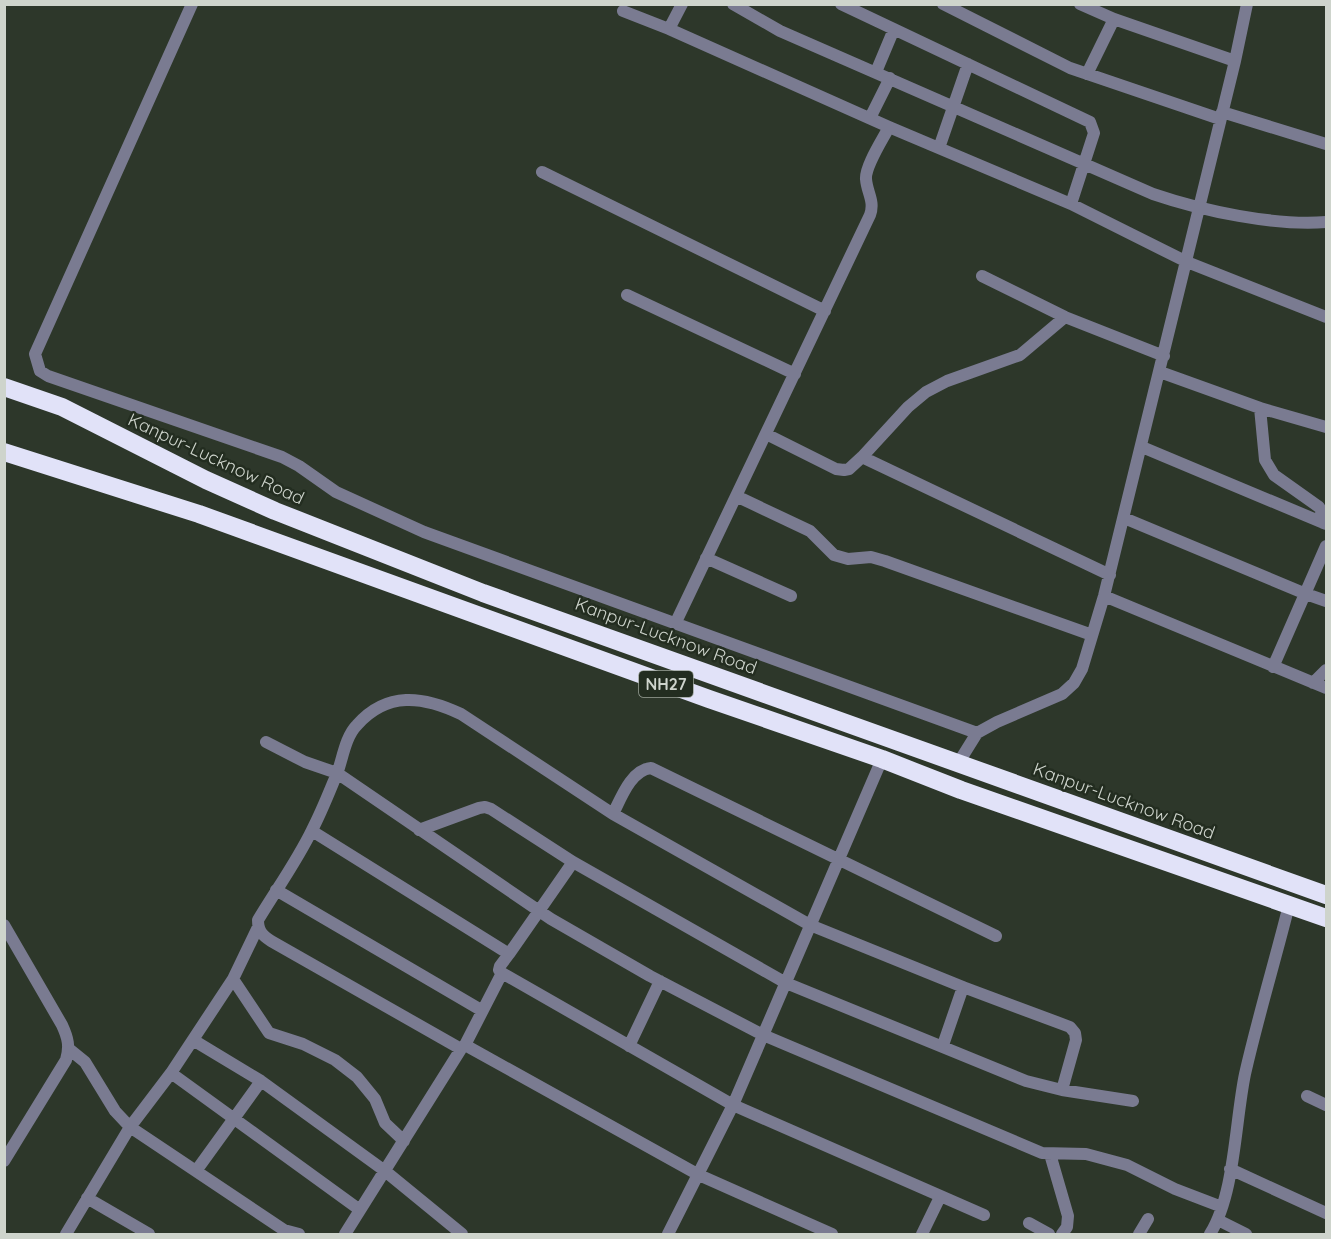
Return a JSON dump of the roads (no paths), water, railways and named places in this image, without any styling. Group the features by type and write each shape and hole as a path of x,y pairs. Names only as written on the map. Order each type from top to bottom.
{"highway":[{"name":"Kanpur-Lucknow Road","path":"4,387 62,407 156,456 275,511 483,593 1326,895"},
{"name":"NH27","path":"5,452 199,514 709,699 882,759 961,790 1326,918"},
{"path":"1080,832 1089,811"}],"street":[{"path":"192,4 35,354 40,371 48,376 282,457 336,492 424,532 977,733"},
{"path":"669,29 682,4"},
{"path":"841,4 1090,122 1095,133 1071,204"},
{"path":"944,4 1070,68 1221,115 1326,144"},
{"path":"1080,4 1114,19 1235,61"},
{"path":"959,762 977,733 1062,694 1074,683 1082,669 1110,575 1142,447 1247,4"},
{"path":"738,6 780,31 1145,190 1200,208 1298,224 1326,222"},
{"path":"623,11 1071,204 1187,262 1326,317"},
{"path":"1087,74 1114,19"},
{"path":"876,72 894,29"},
{"path":"939,148 968,64"},
{"path":"870,118 890,78"},
{"path":"676,622 870,215 873,207 866,171 889,127"},
{"path":"542,172 825,311"},
{"path":"982,276 1065,317 1164,356"},
{"path":"627,295 795,374"},
{"path":"766,434 836,469 849,468 862,457 908,406 926,392 947,381 1020,355 1065,317"},
{"path":"1160,372 1260,408 1326,427"},
{"path":"1260,408 1266,460 1269,467 1274,475 1323,511 1325,523"},
{"path":"1142,447 1325,523"},
{"path":"862,457 1110,575"},
{"path":"736,496 810,531 834,555 848,559 871,557 885,561 1092,635"},
{"path":"1124,518 1326,601"},
{"path":"1273,667 1326,546"},
{"path":"706,558 791,596"},
{"path":"1104,596 1326,688"},
{"path":"1313,683 1326,670"},
{"path":"832,1234 699,1175 261,934 258,920 312,831 349,737 356,725 392,700 414,699 444,706 461,714 613,814 810,925 963,987 1070,1027 1075,1033 1076,1040 1062,1090"},
{"path":"266,741 305,762 337,772 538,911 660,981 763,1035 1042,1153 1086,1154 1127,1165 1175,1190 1222,1206"},
{"path":"668,1234 733,1105 882,759"},
{"path":"613,814 626,789 639,772 651,768 996,936"},
{"path":"419,830 485,807 573,862 786,983 1026,1081 1062,1090 1133,1101"},
{"path":"312,831 509,954"},
{"path":"573,862 500,966 499,970 502,973 733,1105 859,1158 939,1197 984,1215"},
{"path":"276,890 481,1010"},
{"path":"1210,1234 1218,1220 1222,1206 1245,1073 1289,905"},
{"path":"4,925 62,1025 68,1038 69,1049 66,1060 4,1161"},
{"path":"66,1234 130,1127 171,1073 233,979 258,927"},
{"path":"345,1234 463,1047 502,973"},
{"path":"233,979 269,1033 303,1044 335,1060 357,1077 375,1099 385,1123 404,1141"},
{"path":"629,1046 660,981"},
{"path":"942,1045 963,987"},
{"path":"193,1040 261,1081 386,1171 462,1234"},
{"path":"69,1049 85,1062 115,1112 130,1127 284,1230 299,1234"},
{"path":"171,1073 360,1210"},
{"path":"196,1171 232,1118 261,1081"},
{"path":"1307,1096 1326,1105"},
{"path":"1050,1154 1068,1216 1067,1227 1062,1234"},
{"path":"1230,1169 1326,1213"},
{"path":"922,1234 939,1197"},
{"path":"87,1198 149,1234"},
{"path":"1139,1234 1148,1218"},
{"path":"1218,1220 1246,1234"},
{"path":"1029,1223 1049,1234"}]}
